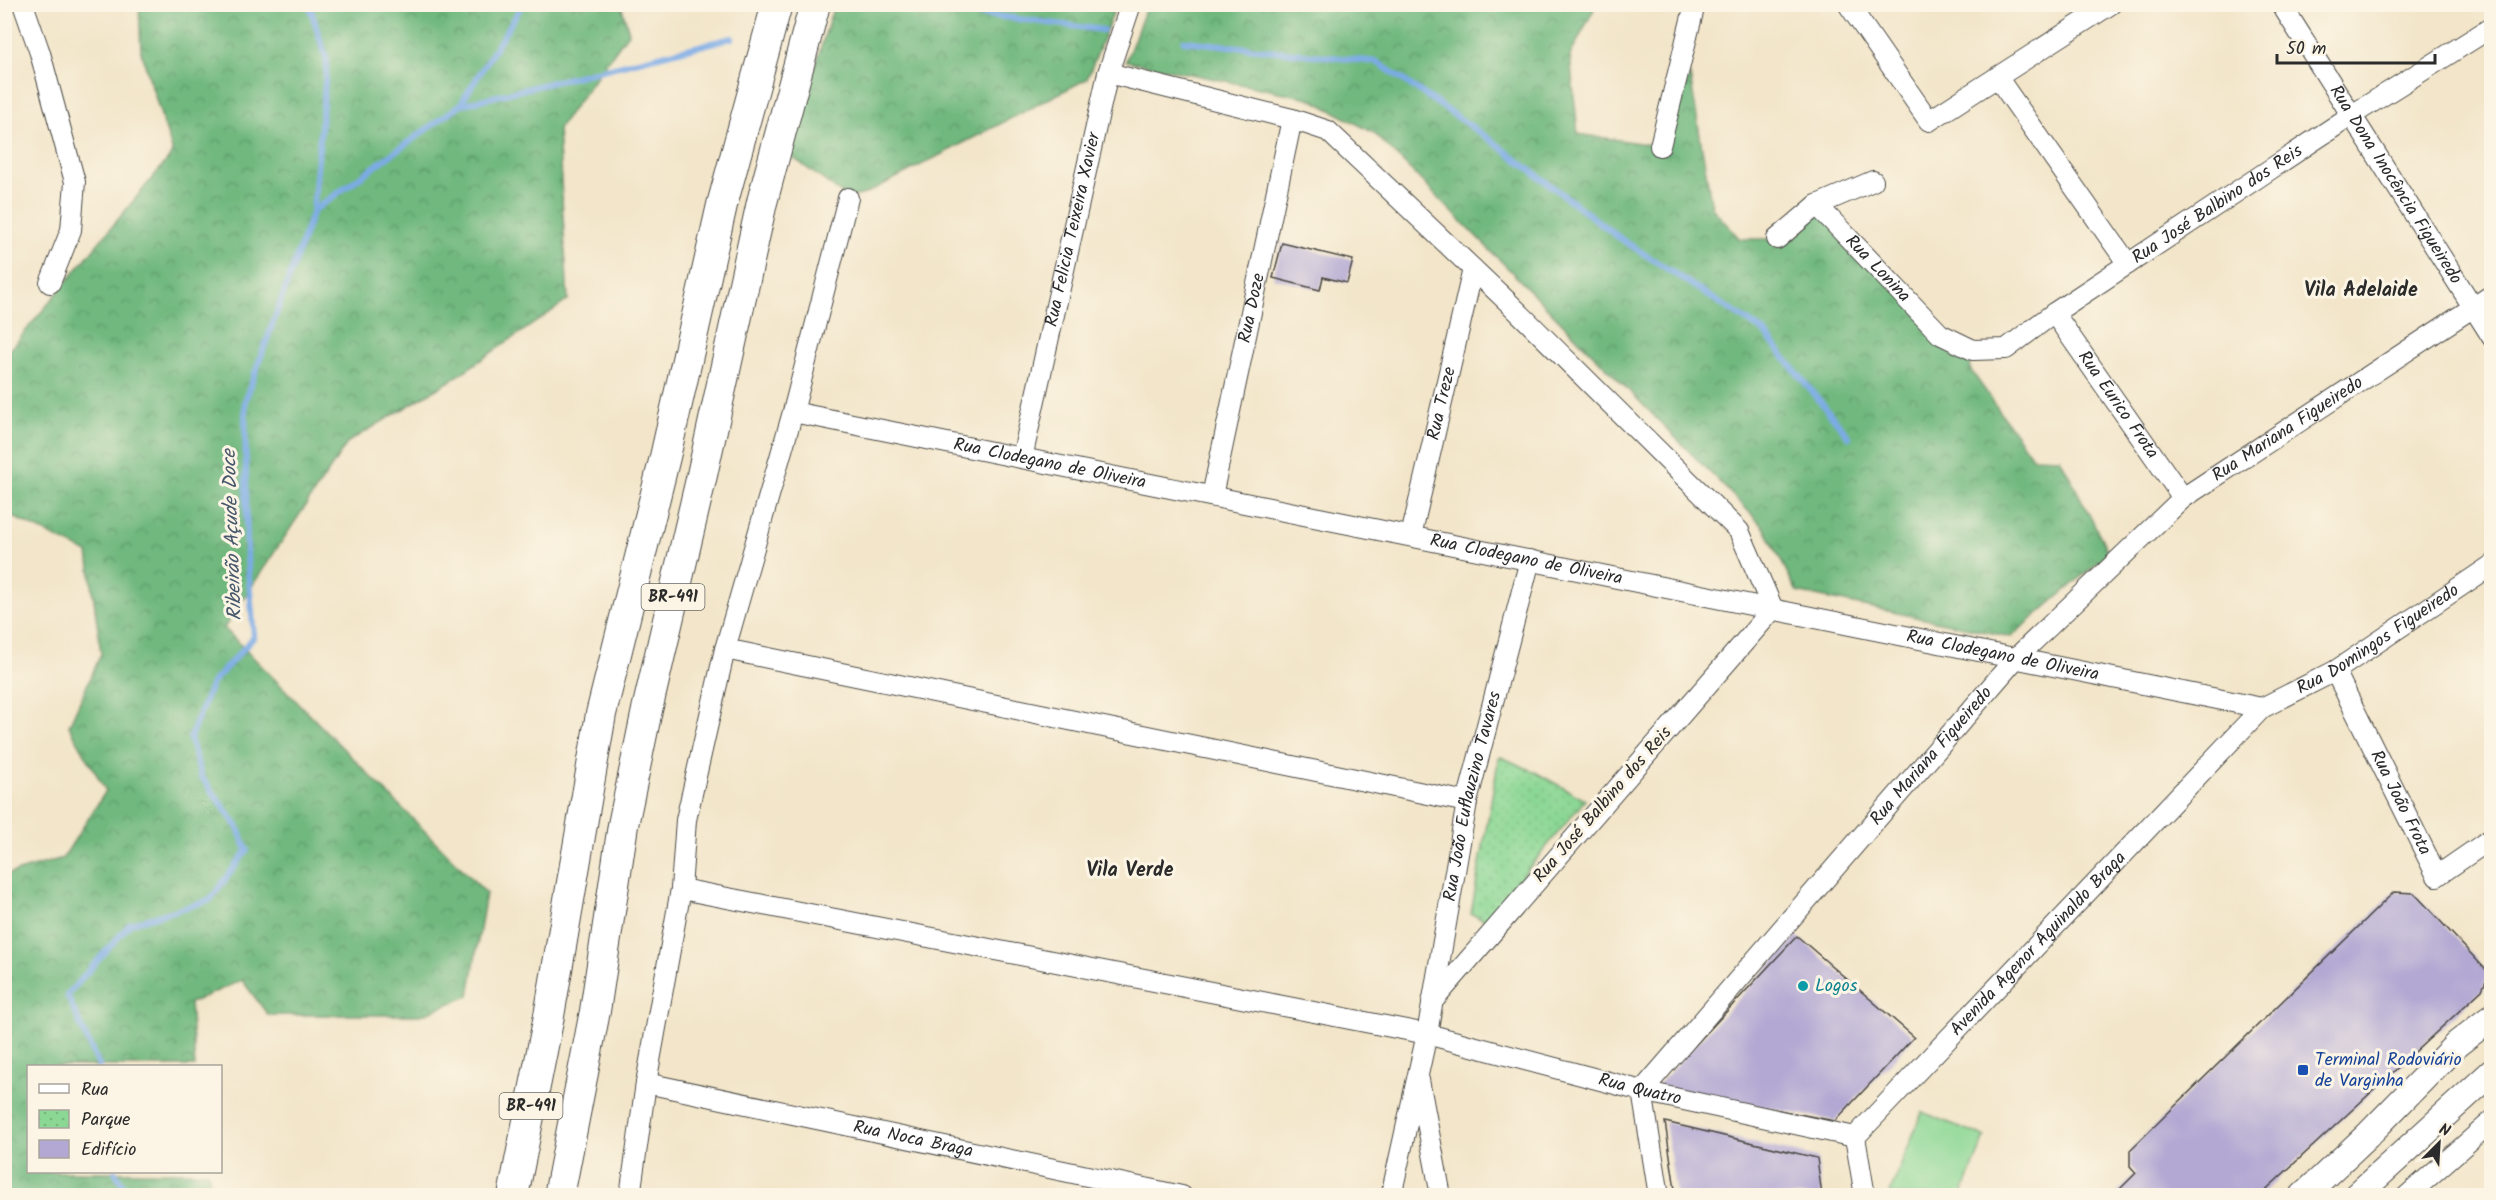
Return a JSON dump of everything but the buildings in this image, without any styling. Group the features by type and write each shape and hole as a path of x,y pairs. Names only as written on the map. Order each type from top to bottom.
{"highway":[{"name":"BR-491","path":"513,1196 549,1016 601,714 665,458 722,205 777,4"},
{"name":"BR-491","path":"559,1196 595,1011 623,825 647,710 762,202 815,4"}],"main road":[{"path":"2303,1196 2366,1137 2457,1044 2492,1017"},
{"path":"2356,1196 2492,1072"}],"street":[{"path":"23,4 40,53 75,182 71,230 50,283"},
{"name":"Rua Felicia Teixeira Xavier","path":"1022,458 1108,73 1131,4"},
{"path":"1660,146 1695,4"},
{"path":"1848,4 1929,121 2110,4"},
{"name":"Rua Dona Inocência Figueiredo","path":"2281,4 2492,337"},
{"name":"Rua José Balbino dos Reis","path":"1941,334 1973,350 2006,348 2054,313 2352,115 2492,27"},
{"path":"1108,73 1292,119 1328,131 1473,269 1739,531 1773,609"},
{"path":"1997,77 2128,264"},
{"name":"Rua Doze","path":"1212,496 1292,119"},
{"path":"1777,239 1817,205 1873,181"},
{"path":"630,1196 646,1083 681,889 686,820 724,649 793,412 848,198"},
{"name":"Rua Lonina","path":"1817,205 1941,334"},
{"name":"Rua Treze","path":"1411,536 1473,269"},
{"name":"Rua Mariana Figueiredo","path":"1642,1091 2016,658 2183,498 2492,296"},
{"name":"Rua Eurico Frota","path":"2054,313 2183,498"},
{"name":"Rua Clodegano de Oliveira","path":"793,412 2262,708"},
{"name":"Rua João Euflauzino Tavares","path":"1391,1196 1427,1034 1467,802 1530,560"},
{"name":"Rua Domingos Figueiredo","path":"2262,708 2335,671 2492,565"},
{"name":"Rua José Balbino dos Reis","path":"1432,1002 1773,609"},
{"path":"724,649 1467,802"},
{"name":"Rua João Frota","path":"2335,671 2437,876 2492,838"},
{"name":"Avenida Agenor Aguinaldo Braga","path":"1855,1137 2262,708"},
{"name":"Rua Quatro","path":"681,889 1427,1034 1642,1091 1855,1137"},
{"path":"1417,1071 1441,1196"},
{"name":"Rua Noca Braga","path":"646,1083 1182,1196"},
{"path":"1642,1091 1659,1196"},
{"path":"2408,1196 2492,1121"},
{"path":"1855,1137 1865,1196"}],"green space":[{"path":"1096,4 1114,11 1087,79 865,194 848,198 788,154 834,5"},
{"path":"1360,4 1371,11 1380,4 1596,5 1570,56 1578,134 1660,146 1690,75 1712,208 1740,239 1777,239 1817,205 1940,334 1973,350 1970,369 2032,457 2060,458 2109,553 2011,637 1797,592 1764,527 1374,133 1309,98 1126,61 1147,5"},
{"path":"139,5 621,5 629,32 558,129 568,300 453,379 348,442 224,628 486,893 469,996 421,1015 268,1015 242,980 190,1003 195,1065 27,1065 27,1173 208,1173 212,1195 5,1195 5,875 63,858 106,791 69,726 101,654 88,553 5,513 5,356 173,153 141,52"},
{"path":"1499,756 1535,772 1585,800 1486,920 1471,914"},
{"path":"1922,1112 1985,1137 1962,1195 1889,1195"}],"waterway":[{"path":"309,4 327,61 313,211"},
{"name":"Ribeirão Açude Doce","path":"99,1065 67,995 130,924 210,900 247,850 237,826 201,776 190,738 212,683 254,637 247,557 245,401 313,211 460,105 523,4"},
{"path":"904,4 1103,30"},
{"path":"460,105 732,38"},
{"path":"1184,41 1377,62 1495,143 1621,239 1763,331 1849,437"},
{"name":"Ribeirão Açude Doce","path":"116,1173 130,1196"}],"place":[{"name":"Logos","path":"1803,986"},
{"name":"Terminal Rodoviário de Varginha","path":"2303,1070"}],"district":[{"name":"Vila Adelaide","path":"2361,291"},
{"name":"Vila Verde","path":"1130,871"}]}
